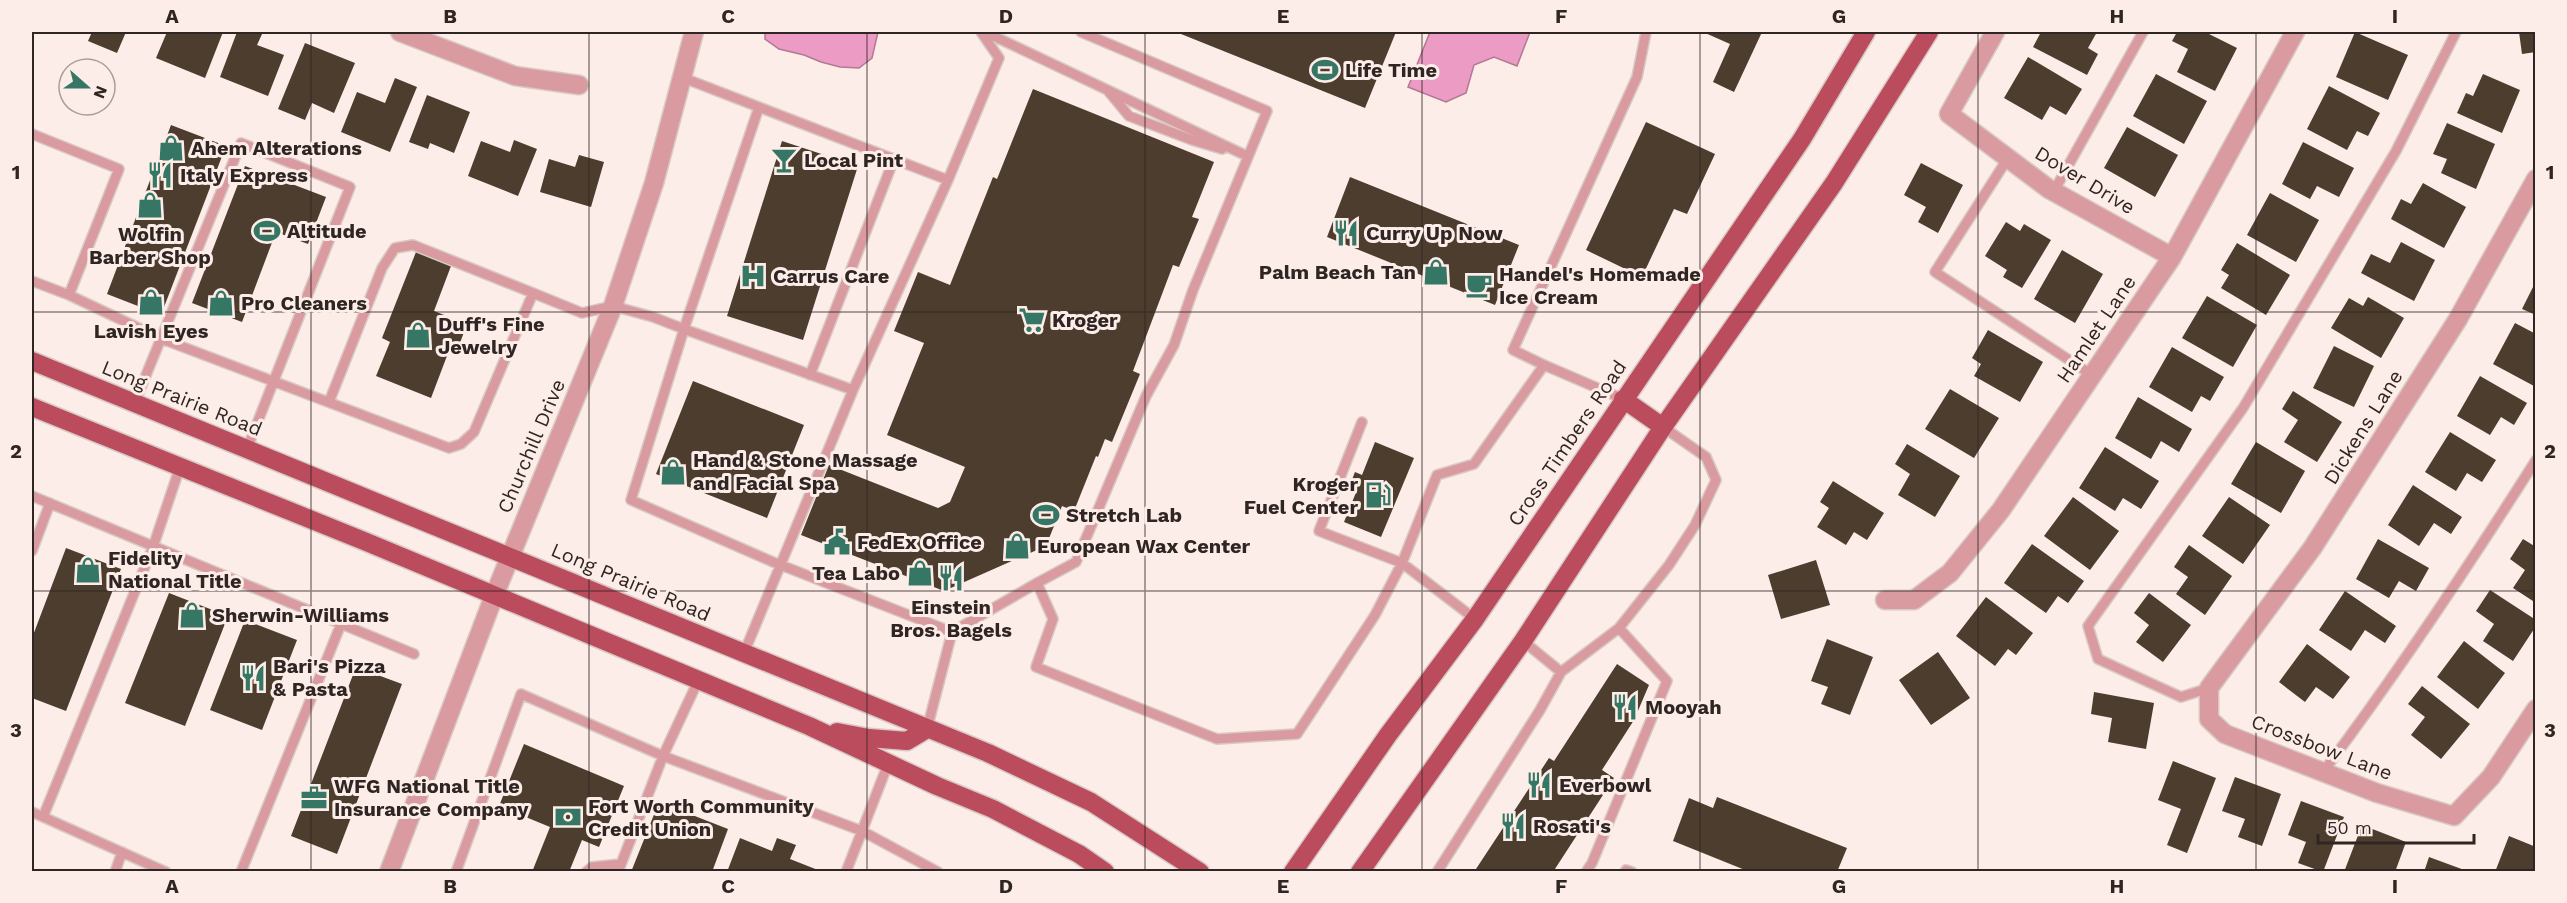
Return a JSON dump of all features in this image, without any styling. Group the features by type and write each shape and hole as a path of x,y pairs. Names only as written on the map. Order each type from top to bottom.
{"main road":[{"name":"Cross Timbers Road","path":"1293,872 1388,735 1475,619 1802,139 1866,32"},
{"path":"1360,872 1523,641 1663,427 1834,183 1929,32"},
{"name":"Long Prairie Road","path":"32,361 988,753 1091,802 1200,872"},
{"path":"1623,399 1663,427"},
{"path":"32,407 809,726 888,764 993,809 1079,854 1105,872"},
{"path":"809,726 869,738 907,741 927,729"}],"street":[{"path":"400,32 515,76 579,85"},
{"name":"Churchill Drive","path":"389,872 494,596 613,306 654,183 694,32"},
{"name":"Dover Drive","path":"1995,32 1949,114 2054,191 2172,257"},
{"name":"Hamlet Lane","path":"1885,600 1914,600 1950,573 2001,510 2172,257 2295,32"},
{"name":"Dickens Lane","path":"2209,688 2313,548 2458,319 2535,179"},
{"name":"Crossbow Lane","path":"2209,688 2209,719 2225,734 2377,793 2454,816 2491,777 2535,709"}],"lane":[{"path":"983,32 1247,156"},
{"path":"744,653 853,390 948,180 999,58 983,32"},
{"path":"927,729 952,632 1076,562 1146,396 1174,345 1247,156 1267,111 1081,32"},
{"path":"1623,399 1513,350 1638,77 1646,32"},
{"path":"2054,191 2143,32"},
{"path":"2209,688 2181,698 2098,659 2088,626 2243,408 2396,152 2456,32"},
{"path":"681,77 948,180"},
{"path":"1106,89 1130,116 1192,140 1247,156"},
{"path":"759,107 684,329 631,500 779,564 952,632"},
{"path":"32,134 119,169 69,295"},
{"path":"135,402 241,143 350,188 247,449"},
{"path":"2008,158 1935,272 2092,375"},
{"path":"810,375 894,159"},
{"path":"329,402 382,268 395,248 413,245 582,313 613,306 653,317 853,390"},
{"path":"32,281 69,295 162,339 449,448 461,444 474,432 533,293"},
{"path":"1037,583 1053,619 1036,667 1217,739 1297,734 1375,615 1402,563 1437,475 1474,464 1544,365"},
{"path":"1362,422 1319,531 1402,563 1475,619"},
{"path":"1437,872 1540,710 1561,672 1619,627 1669,565 1695,525 1716,480 1706,457 1663,427"},
{"path":"2323,772 2374,704 2469,566 2535,460"},
{"path":"43,817 153,547 180,467"},
{"path":"32,496 414,654"},
{"path":"32,551 50,503"},
{"path":"241,872 341,624"},
{"path":"1586,872 1592,863 1667,681 1619,627"},
{"path":"1523,641 1561,672"},
{"path":"585,872 592,867 619,868 663,756 698,681"},
{"path":"456,872 521,694 663,756 862,831 938,872"},
{"path":"846,872 888,764"},
{"path":"32,812 166,872"},
{"path":"115,872 122,852"},
{"path":"1625,872 1626,870 1632,872"}],"shaded area":[{"path":"765,32 878,32 872,58 859,68 840,67 779,49 765,39"},
{"path":"1430,32 1530,32 1517,66 1494,57 1474,65 1466,93 1446,102 1408,87"}],"building":[{"path":"92,32 126,32 117,53 88,41"},
{"path":"167,32 223,32 205,78 156,58"},
{"path":"237,32 263,32 257,45 284,55 268,96 220,77"},
{"name":"Life Time","path":"1176,32 1396,32 1365,108"},
{"path":"1703,32 1762,32 1734,92 1713,82 1730,44"},
{"path":"2041,32 2097,32 2088,48 2098,54 2087,75 2033,47"},
{"path":"2177,32 2205,32 2237,48 2215,91 2177,72 2188,49 2172,41"},
{"path":"2355,32 2408,55 2388,100 2336,77"},
{"path":"2519,32 2536,32 2536,52 2522,54"},
{"path":"305,43 355,63 334,113 312,103 305,120 278,109"},
{"path":"2028,57 2082,89 2066,115 2050,106 2042,120 2004,98"},
{"path":"2156,74 2207,101 2184,144 2133,116"},
{"path":"2483,74 2520,90 2502,133 2457,113 2466,93 2473,96"},
{"path":"395,78 417,87 390,152 341,132 357,92 385,103"},
{"path":"2329,86 2380,113 2368,136 2357,131 2347,150 2307,129"},
{"path":"1033,89 1214,162 1192,217 1199,219 1179,267 1173,265 1133,371 1140,374 1112,442 1105,439 1074,511 1062,506 1046,546 944,591 801,535 829,465 938,508 950,502 965,467 887,435 924,343 894,331 918,272 950,285 993,177 997,179"},
{"path":"427,95 470,112 454,153 430,143 428,149 409,142"},
{"path":"1646,122 1715,154 1687,214 1674,209 1642,277 1586,250"},
{"path":"2447,123 2495,144 2476,189 2441,173 2447,159 2433,154"},
{"path":"171,125 226,146 161,315 107,294"},
{"path":"2127,127 2178,155 2155,197 2104,168"},
{"path":"514,140 537,149 518,196 468,176 481,141 510,152"},
{"path":"782,141 858,166 803,340 727,316"},
{"path":"2303,142 2354,168 2339,197 2317,186 2310,199 2282,184"},
{"path":"579,155 604,162 591,207 540,192 549,159 575,167"},
{"path":"1921,163 1963,185 1938,233 1918,222 1926,207 1904,195"},
{"path":"245,166 326,197 308,244 276,232 242,322 192,303"},
{"path":"1350,177 1519,245 1495,305 1327,237"},
{"path":"2423,183 2466,207 2444,248 2391,219 2401,199 2411,204"},
{"path":"2270,193 2319,220 2296,262 2247,235"},
{"path":"2006,222 2020,231 2024,224 2051,240 2022,288 2003,277 2007,270 1985,256"},
{"path":"2401,242 2435,260 2414,301 2361,273 2371,254 2390,263"},
{"path":"2237,243 2290,275 2266,315 2221,288 2229,275 2221,270"},
{"path":"2062,250 2103,274 2075,323 2034,299"},
{"path":"416,252 451,266 434,311 467,324 457,351 450,348 431,398 376,376 390,342 382,338"},
{"path":"2536,281 2536,315 2522,309"},
{"path":"2207,296 2257,325 2233,367 2182,338"},
{"path":"2368,297 2404,318 2381,358 2331,328 2349,298 2363,306"},
{"path":"2515,323 2536,334 2534,386 2493,364"},
{"path":"1988,330 2043,362 2020,402 1974,376 1981,364 1972,358"},
{"path":"2334,346 2374,366 2354,407 2313,388"},
{"path":"2172,347 2224,377 2210,401 2201,396 2192,412 2149,387"},
{"path":"2480,376 2527,403 2514,425 2501,417 2490,435 2457,416"},
{"path":"693,381 804,425 767,518 656,474"},
{"path":"1950,389 1999,418 1974,458 1925,429"},
{"path":"2293,391 2342,422 2317,462 2284,442 2298,420 2282,409"},
{"path":"2138,397 2192,429 2179,452 2161,441 2151,459 2115,438"},
{"path":"2450,432 2496,460 2482,482 2467,473 2456,491 2425,472"},
{"path":"1375,442 1414,458 1381,537 1344,522 1357,490 1349,487 1355,472 1362,475"},
{"path":"2256,442 2305,471 2281,513 2231,484"},
{"path":"1907,444 1960,476 1935,517 1898,495 1910,474 1895,464"},
{"path":"2105,447 2159,481 2141,509 2123,498 2115,511 2079,488"},
{"path":"1833,481 1884,513 1867,540 1854,532 1846,545 1817,527 1829,508 1820,502"},
{"path":"2413,485 2462,517 2451,534 2434,523 2419,546 2388,525"},
{"path":"2073,497 2119,531 2090,570 2044,536"},
{"path":"2229,497 2270,525 2243,564 2202,536"},
{"path":"2378,539 2429,568 2416,591 2399,581 2389,598 2356,579"},
{"path":"2523,539 2536,547 2536,603 2513,588 2525,570 2510,559"},
{"path":"2032,544 2084,581 2068,603 2058,596 2046,613 2004,583"},
{"path":"2189,545 2232,576 2205,615 2176,594 2188,577 2174,567"},
{"path":"66,548 121,569 66,711 32,698 32,638"},
{"path":"1816,560 1830,605 1781,619 1768,575"},
{"path":"2490,590 2536,620 2536,626 2513,661 2483,641 2494,624 2476,611"},
{"path":"2345,591 2396,626 2385,643 2365,630 2351,651 2319,630"},
{"path":"169,593 228,616 185,726 125,703"},
{"path":"2149,593 2191,625 2163,662 2136,642 2149,625 2134,613"},
{"path":"1986,597 2033,633 2016,655 2008,649 1995,666 1956,636"},
{"path":"245,620 297,640 262,730 210,710"},
{"path":"1827,639 1873,657 1850,715 1821,704 1828,687 1811,681"},
{"path":"2464,641 2505,673 2478,709 2437,677"},
{"path":"2307,644 2350,677 2333,699 2316,687 2305,702 2279,682"},
{"path":"1938,652 1970,698 1931,725 1899,680"},
{"path":"1617,664 1649,685 1634,720 1602,770 1614,778 1553,872 1474,872 1549,758 1554,761"},
{"path":"356,667 402,684 337,854 291,836"},
{"path":"2422,686 2470,724 2441,759 2411,735 2425,717 2408,704"},
{"path":"2094,692 2154,703 2146,749 2108,742 2112,718 2091,714"},
{"name":"Fort Worth Community Credit Union","path":"524,744 624,786 599,847 582,840 569,872 532,872 550,827 499,806"},
{"path":"2173,761 2216,778 2187,853 2167,845 2181,809 2158,800"},
{"path":"2235,777 2281,794 2262,846 2238,837 2245,819 2222,811"},
{"path":"1717,797 1847,848 1837,872 1750,872 1673,841 1689,798 1713,808"},
{"path":"2301,801 2344,817 2323,872 2298,863 2306,842 2288,835"},
{"path":"659,802 728,829 712,872 631,872"},
{"path":"2362,825 2406,842 2395,872 2344,872"},
{"path":"2509,836 2536,847 2536,872 2495,872"},
{"path":"740,838 772,851 777,838 796,845 790,859 823,872 727,872"},
{"path":"2429,857 2467,871 2467,872 2424,872"}],"place":[{"name":"Life Time","path":"1325,70"},
{"name":"Ahem Alterations","path":"171,148"},
{"name":"Local Pint","path":"784,160"},
{"name":"Italy Express","path":"160,175"},
{"name":"Wolfin Barber Shop","path":"150,205"},
{"name":"Altitude","path":"267,231"},
{"name":"Curry Up Now","path":"1346,233"},
{"name":"Palm Beach Tan","path":"1436,272"},
{"name":"Carrus Care","path":"753,276"},
{"name":"Handel's Homemade Ice Cream","path":"1479,285"},
{"name":"Lavish Eyes","path":"151,302"},
{"name":"Pro Cleaners","path":"221,303"},
{"name":"Kroger","path":"1032,320"},
{"name":"Duff's Fine Jewelry","path":"418,335"},
{"name":"Hand & Stone Massage and Facial Spa","path":"673,472"},
{"name":"Kroger Fuel Center","path":"1378,495"},
{"name":"Stretch Lab","path":"1046,515"},
{"name":"FedEx Office","path":"837,542"},
{"name":"European Wax Center","path":"1017,546"},
{"name":"Fidelity National Title","path":"88,570"},
{"name":"Tea Labo","path":"920,573"},
{"name":"Einstein Bros. Bagels","path":"951,578"},
{"name":"Sherwin-Williams","path":"192,615"},
{"name":"Bari's Pizza & Pasta","path":"253,678"},
{"name":"Mooyah","path":"1625,707"},
{"name":"Everbowl","path":"1539,785"},
{"name":"WFG National Title Insurance Company","path":"314,798"},
{"name":"Fort Worth Community Credit Union","path":"568,817"},
{"name":"Rosati's","path":"1513,826"}]}
